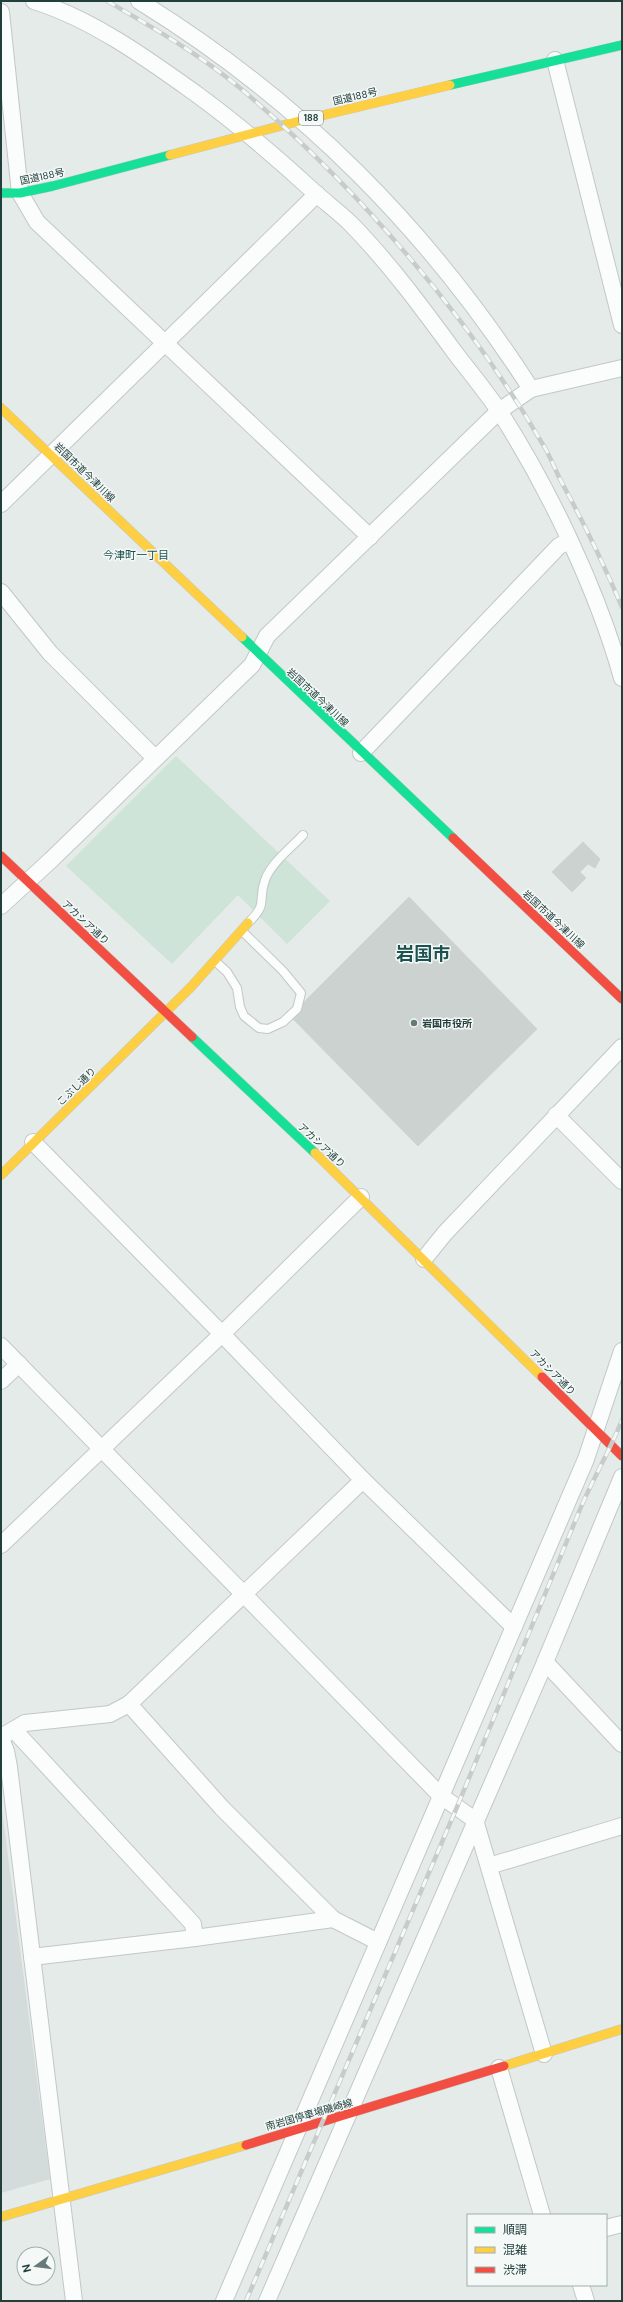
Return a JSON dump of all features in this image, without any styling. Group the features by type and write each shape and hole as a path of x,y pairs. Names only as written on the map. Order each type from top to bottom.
{"main road":[{"name":"国道188号","path":"1,193 20,193 53,186 303,120 622,45"},
{"name":"岩国市道今津川線","path":"1,408 258,655 622,999"},
{"name":"アカシア通り","path":"1,856 361,1197 622,1456"},
{"name":"こぶし通り","path":"1,1175 215,962 248,923"},
{"name":"南岩国停車場磯崎線","path":"1,2217 60,2198 350,2114 622,2029"}],"street":[{"path":"1,6 2,1"},
{"path":"34,1 97,29 148,59 220,112 350,223 384,260 422,307 499,411 527,458 569,541 591,593 622,678"},
{"path":"139,1 236,66 303,120 372,186 431,251 484,319 531,389"},
{"path":"1,12 20,193 37,222 370,537"},
{"path":"555,60 622,325"},
{"path":"1,504 317,194"},
{"path":"1,906 26,881 52,859 252,665 267,636 499,411 531,389 622,368"},
{"path":"361,753 559,546 569,541"},
{"path":"1,592 50,653 155,758"},
{"path":"424,1259 446,1233 556,1115 622,1047"},
{"path":"556,1115 622,1181"},
{"path":"34,1142 363,1480 514,1627"},
{"path":"1,1545 101,1447 222,1334 361,1197"},
{"path":"1,1346 441,1796 475,1820 544,2054"},
{"path":"224,2301 586,1459 622,1351"},
{"path":"1,1382 19,1364"},
{"path":"267,2301 350,2114 475,1820 545,1662 622,1477"},
{"path":"5,1735 25,1723 110,1714 129,1704 243,1593 363,1480"},
{"path":"545,1662 622,1744"},
{"path":"129,1704 222,1808 333,1918 378,1942"},
{"path":"5,1735 193,1924 195,1938"},
{"path":"5,1735 60,2198 74,2301"},
{"path":"489,1866 622,1826"},
{"path":"32,1957 195,1938 333,1918"},
{"path":"499,2068 542,2214"},
{"path":"607,2228 622,2224"},
{"path":"581,2286 586,2301"}],"lane":[{"path":"248,923 260,911 265,881 271,870 303,835"},
{"path":"215,962 227,972 237,988 240,1007 244,1016 259,1028 275,1028 298,1009 301,993 283,971 241,930"}],"shaded area":[{"path":"1,1802 50,2179 1,2193"}],"green space":[{"path":"176,756 330,901 287,944 238,895 172,964 66,866"}],"building":[{"path":"583,842 600,859 595,868 588,864 580,872 586,878 572,892 552,872"},
{"name":"岩国市役所","path":"409,897 537,1029 418,1146 290,1016"}],"railway":[{"path":"107,1 192,52 240,88 325,166 366,208 406,253 444,299 479,347 512,395 545,448 594,544 622,607"},
{"path":"246,2301 457,1807 581,1507 622,1420"}],"traffic: fast":[{"path":"450,85 622,45"},
{"path":"1,193 20,193 53,186 170,155"},
{"path":"242,637 453,838"},
{"path":"192,1037 315,1153"}],"traffic: slow":[{"path":"170,155 303,120 450,85"},
{"path":"1,408 242,637"},
{"path":"1,1175 191,987 248,923"},
{"path":"315,1153 542,1377"},
{"path":"504,2066 622,2029"},
{"path":"1,2217 246,2145"}],"traffic: jam":[{"path":"453,838 622,999"},
{"path":"1,856 192,1037"},
{"path":"542,1377 622,1456"},
{"path":"246,2145 504,2066"}],"place":[{"name":"岩国市役所","path":"414,1023"}],"district":[{"name":"今津町一丁目","path":"136,555"},
{"name":"岩国市","path":"423,954"}]}
